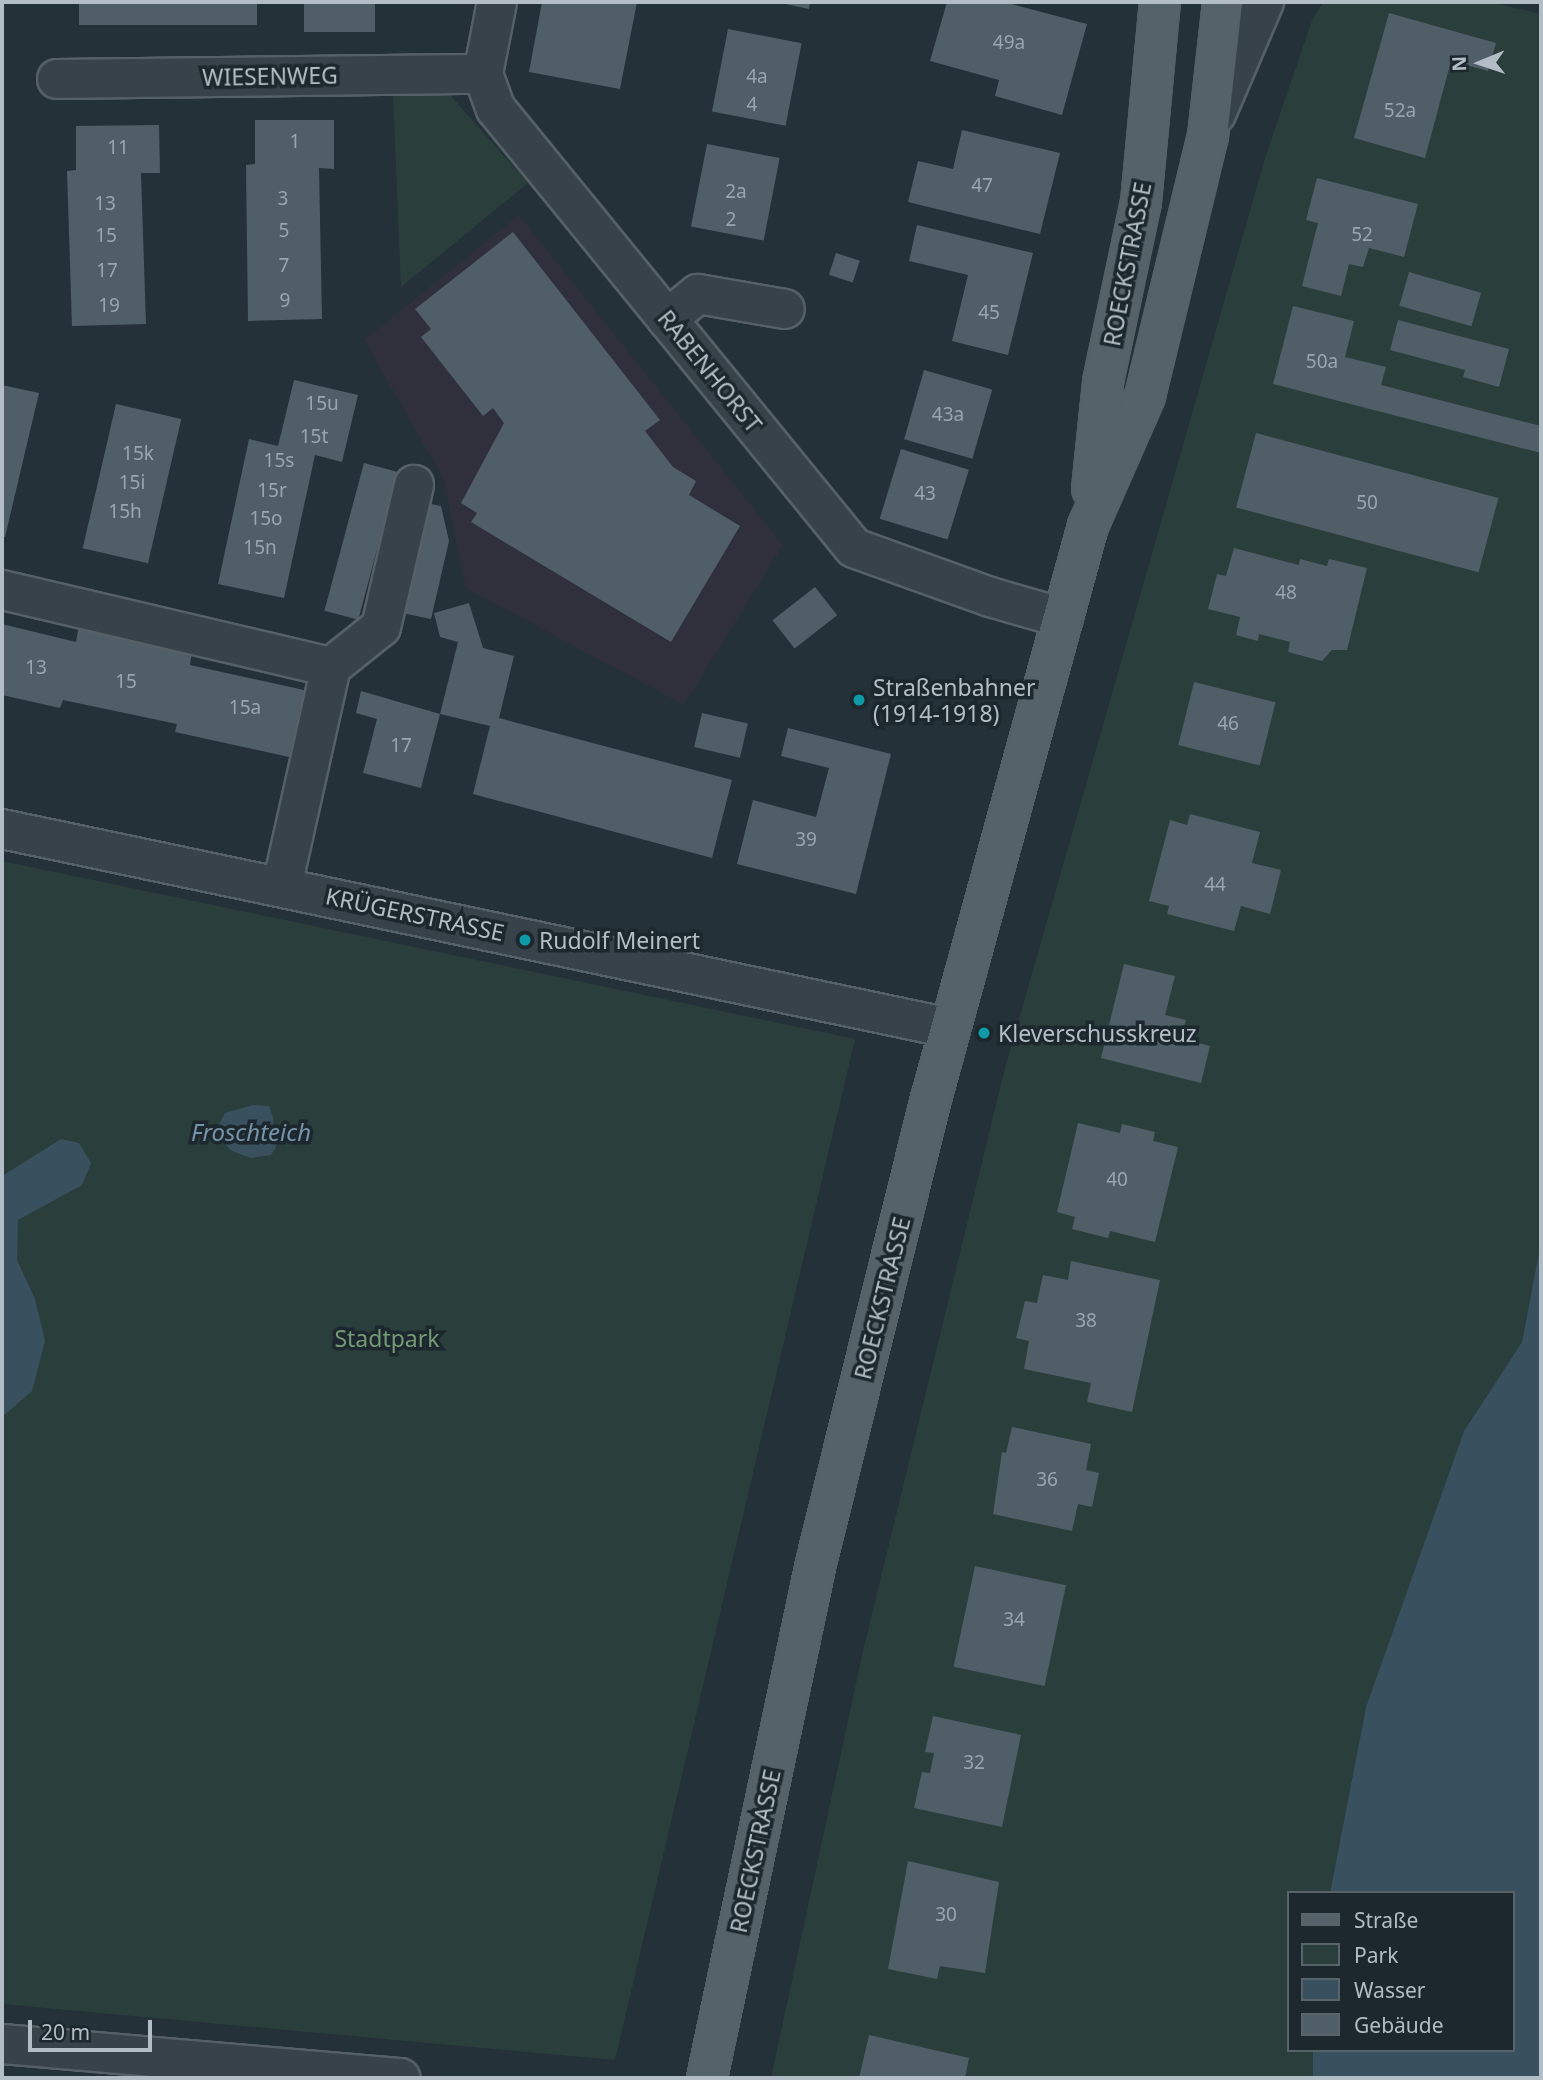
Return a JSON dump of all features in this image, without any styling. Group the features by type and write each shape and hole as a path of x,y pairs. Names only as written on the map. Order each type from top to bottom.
{"main road":[{"name":"ROECKSTRASSE","path":"1088,526 1103,382 1141,202 1160,2"},
{"name":"ROECKSTRASSE","path":"707,2078 816,1563 950,1028 1088,526 1145,396 1208,136 1223,2"}],"street":[{"path":"483,74 497,2"},
{"name":"ROECKSTRASSE","path":"1208,136 1264,2"},
{"name":"WIESENWEG","path":"57,79 483,74"},
{"name":"RABENHORST","path":"483,74 496,109 854,548 990,597 1063,618"},
{"path":"667,318 698,294 785,309"},
{"path":"282,886 331,667 381,627 414,485"},
{"path":"2,590 331,667"},
{"name":"KRÜGERSTRASSE","path":"2,829 950,1028"},
{"path":"2,2045 401,2078"}],"shaded area":[{"path":"519,215 783,545 684,705 466,588 443,478 364,340"}],"green space":[{"path":"1323,2 1490,2 1541,14 1541,1242 1522,1342 1464,1431 1366,1707 1330,1891 1288,1891 1288,2052 1313,2052 1313,2078 771,2078 863,1651 1005,1068 1266,155 1312,21"},
{"path":"393,95 450,95 528,183 401,287"},
{"name":"Stadtpark","path":"2,861 855,1039 615,2060 2,2004"}],"water":[{"name":"Froschteich","path":"253,1105 269,1106 273,1117 276,1147 271,1155 251,1158 232,1151 220,1139 217,1129 225,1113"},
{"path":"61,1139 79,1143 91,1163 82,1185 18,1220 17,1260 35,1299 45,1341 32,1391 2,1417 2,1176"},
{"path":"1541,1242 1541,2078 1313,2078 1313,2052 1515,2052 1515,1891 1330,1891 1366,1707 1464,1431 1522,1342"}],"building":[{"path":"79,2 257,2 257,25 79,25"},
{"path":"304,2 375,2 375,32 304,32"},
{"path":"542,2 637,2 620,89 529,72"},
{"path":"776,2 810,2 809,9"},
{"path":"947,2 1004,2 1087,24 1062,115 995,96 999,80 930,61"},
{"path":"1389,13 1496,43 1488,71 1451,61 1425,158 1354,138"},
{"path":"728,29 802,43 786,126 712,111"},
{"path":"255,120 334,120 334,169 319,168 322,319 248,321 246,165 255,164"},
{"path":"159,125 160,173 141,173 146,324 72,326 67,171 76,170 76,126"},
{"path":"962,130 1060,153 1040,234 908,202 918,161 953,169"},
{"path":"707,144 780,158 764,241 691,226"},
{"path":"1317,178 1418,204 1404,257 1369,248 1363,267 1349,264 1341,296 1302,286 1318,223 1306,220"},
{"path":"917,225 1033,253 1008,355 952,341 968,275 909,261"},
{"path":"513,232 660,420 645,431 673,467 696,481 689,495 740,526 671,642 471,522 477,513 461,503 504,423 493,408 483,416 421,337 431,329 415,309"},
{"path":"836,253 860,261 853,283 829,275"},
{"path":"1409,272 1481,293 1471,326 1399,306"},
{"path":"1293,306 1354,321 1345,357 1386,367 1381,385 1541,426 1541,453 1273,384"},
{"path":"1398,320 1509,349 1499,387 1463,377 1465,370 1390,350"},
{"path":"924,370 992,390 972,459 904,439"},
{"path":"294,380 358,395 342,462 315,455 284,598 218,584 249,439 278,446"},
{"path":"2,385 39,393 5,537 2,537"},
{"path":"116,404 181,419 148,563 83,548"},
{"path":"1256,433 1498,498 1479,572 1236,507"},
{"path":"901,449 969,470 948,540 880,519"},
{"path":"364,463 398,472 358,620 324,611"},
{"path":"426,503 441,506 449,541 431,619 402,613"},
{"path":"1234,548 1299,565 1300,559 1327,566 1329,559 1367,568 1347,650 1332,650 1322,661 1288,652 1290,642 1259,634 1258,641 1236,635 1240,617 1208,609 1217,574 1226,576"},
{"path":"815,587 837,615 795,649 772,620"},
{"path":"469,603 483,648 514,656 499,718 732,780 712,858 473,794 490,726 440,714 458,642 440,637 434,613"},
{"path":"2,624 76,642 79,625 192,651 190,665 313,692 298,759 175,732 177,724 63,700 60,708 2,695"},
{"path":"1194,682 1276,702 1260,765 1178,745"},
{"path":"361,691 440,714 421,788 363,773 377,719 356,713"},
{"path":"702,713 748,724 740,758 694,747"},
{"path":"788,728 891,754 856,894 737,864 753,800 816,817 829,768 781,756"},
{"path":"1190,814 1260,832 1252,863 1281,870 1270,914 1241,906 1234,931 1167,914 1169,906 1149,901 1170,820 1187,825"},
{"path":"1124,964 1175,976 1165,1015 1186,1020 1181,1039 1210,1046 1201,1083 1101,1058"},
{"path":"1078,1123 1120,1133 1122,1124 1155,1132 1153,1141 1178,1147 1155,1242 1110,1231 1108,1238 1072,1229 1075,1217 1057,1212"},
{"path":"1071,1261 1160,1280 1132,1412 1087,1402 1091,1383 1024,1369 1029,1341 1016,1338 1025,1301 1037,1303 1043,1275 1068,1280"},
{"path":"1012,1427 1091,1444 1086,1470 1099,1473 1092,1507 1078,1504 1072,1531 993,1514 1002,1452 1006,1453"},
{"path":"975,1566 1066,1585 1045,1686 954,1667"},
{"path":"933,1716 1021,1735 1002,1827 914,1808 922,1772 930,1773 934,1753 925,1752"},
{"path":"908,1861 999,1882 985,1973 940,1966 937,1979 888,1969"},
{"path":"869,2035 969,2058 965,2078 859,2078"}],"place":[{"name":"Straßenbahner (1914-1918)","path":"859,700"},
{"name":"Rudolf Meinert","path":"525,940"},
{"name":"Kleverschusskreuz","path":"984,1033"}]}
